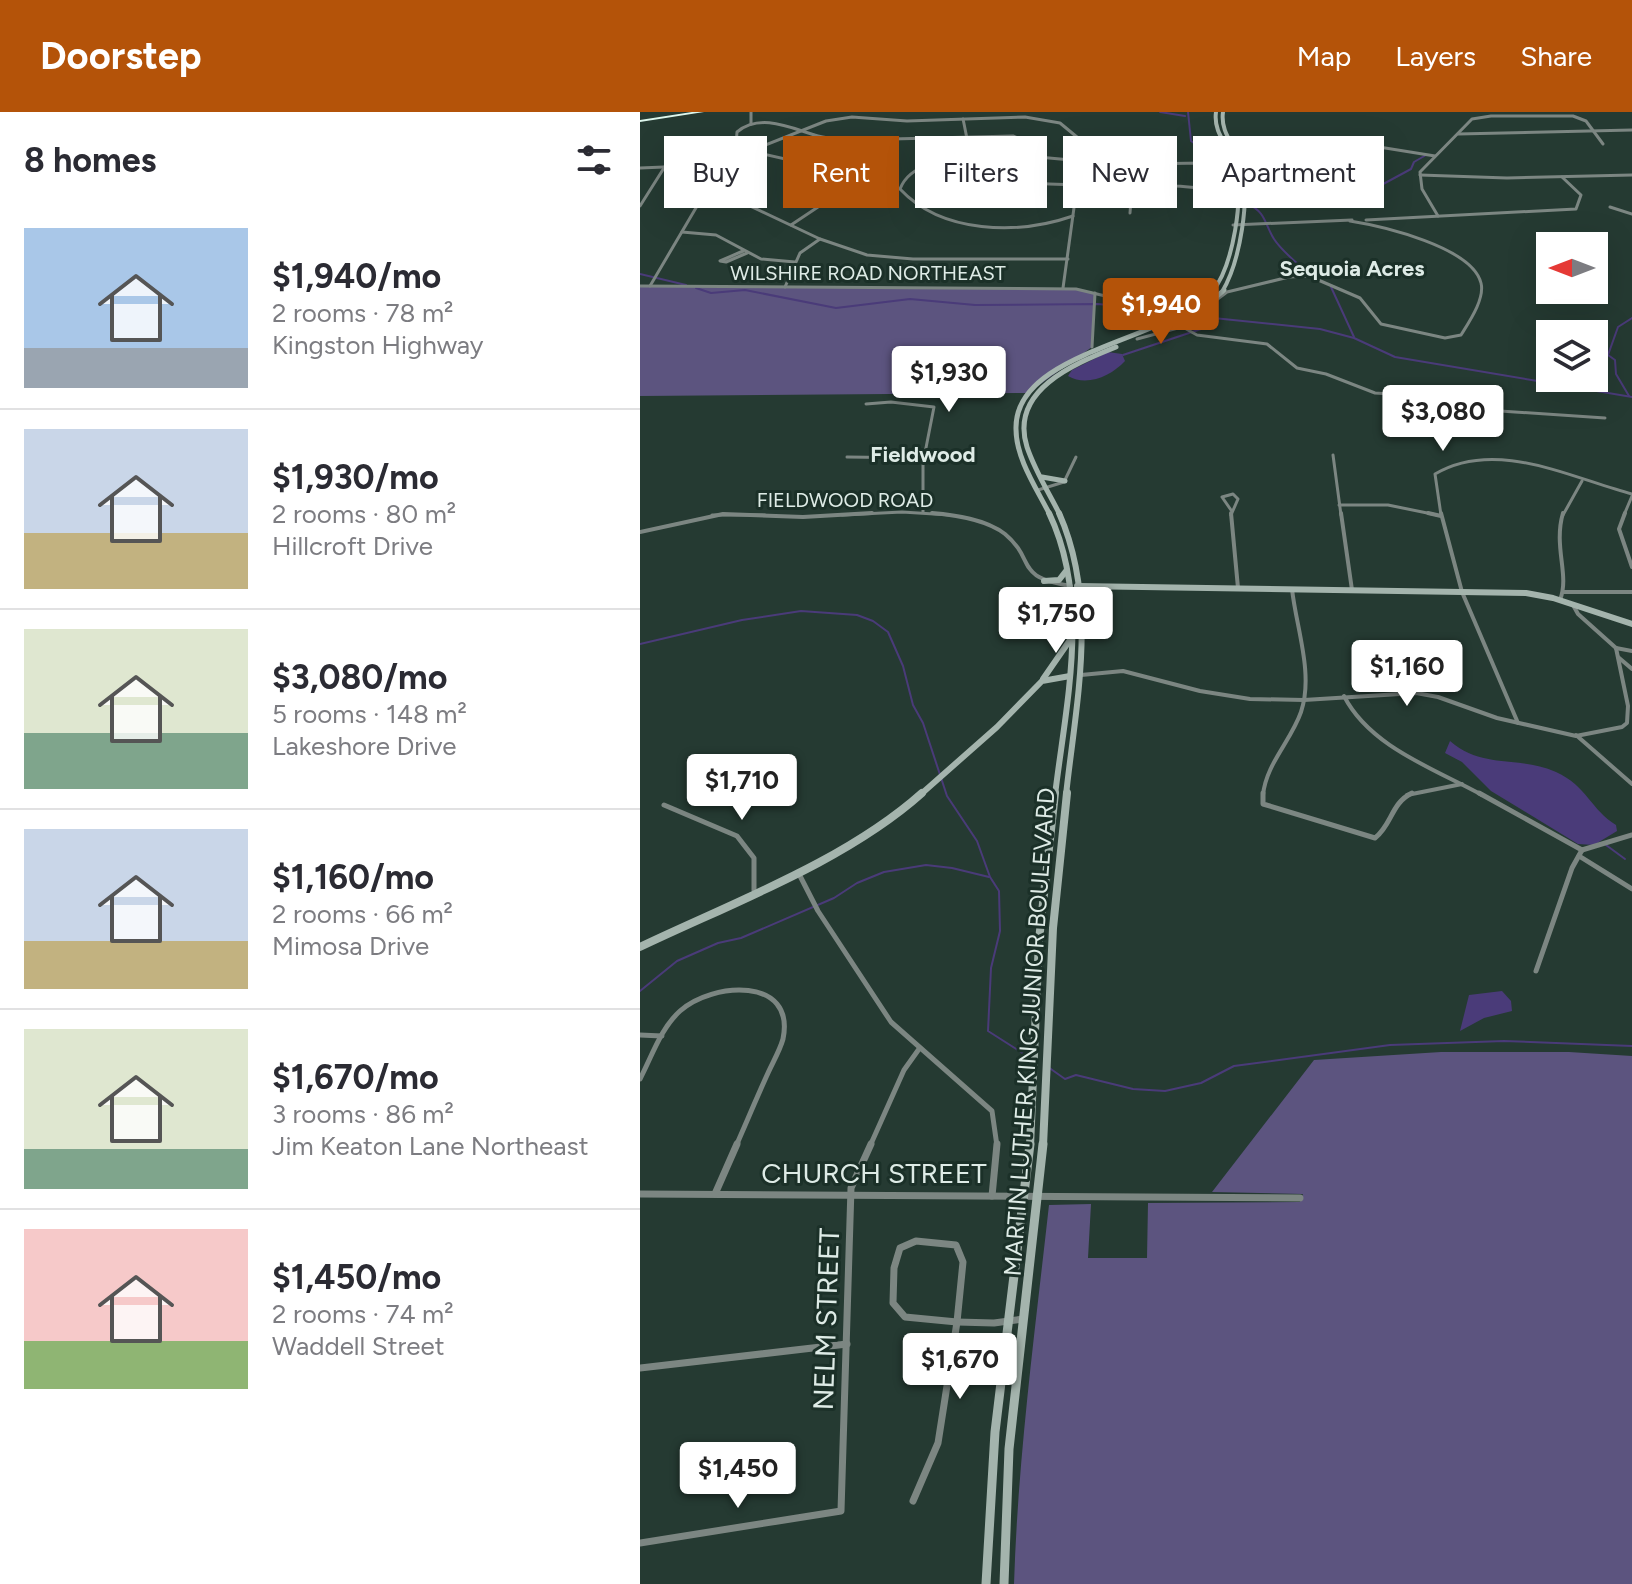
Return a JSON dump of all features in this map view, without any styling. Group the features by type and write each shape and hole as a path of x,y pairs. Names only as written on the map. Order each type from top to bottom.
{"highway":[{"path":"640,119 678,112"},
{"path":"640,119 702,112"}],"main road":[{"path":"1216,112 1215,127 1220,136"},
{"path":"1223,112 1222,128 1226,136"},
{"path":"1186,316 1221,282 1235,208"},
{"path":"1173,322 1203,309 1227,286 1233,270 1242,208"},
{"name":"MARTIN LUTHER KING JUNIOR BOULEVARD","path":"1004,1584 1009,1449 1047,1118 1055,902 1081,675 1081,586 1068,536 1027,448 1023,431 1026,414 1035,396 1069,368 1173,322"},
{"name":"MARTIN LUTHER KING JUNIOR BOULEVARD","path":"986,1584 992,1445 1025,1197 1041,913 1073,635 1071,586 1058,533 1016,440 1016,420 1028,394 1042,379 1065,364 1173,322"},
{"path":"1042,477 1065,481"},
{"path":"1051,497 1058,485"},
{"path":"1044,581 1061,579 1067,568"},
{"path":"1071,586 1533,594 1560,600 1606,619 1632,624"},
{"path":"1082,600 1095,587"},
{"path":"640,947 856,843 889,821 997,727 1042,681 1073,635"},
{"path":"1042,681 1081,675"}],"street":[{"path":"751,112 751,124"},
{"path":"767,145 841,118 907,121 1014,116 1055,122 1080,136"},
{"path":"1438,216 1422,189 1420,175 1472,119 1573,116 1586,121 1603,144"},
{"path":"963,119 967,136"},
{"path":"736,136 751,124 777,123 820,136"},
{"path":"1457,134 1632,130"},
{"path":"1384,148 1435,156"},
{"path":"640,166 664,167"},
{"path":"640,206 664,168"},
{"path":"915,172 903,180 900,189 915,203"},
{"path":"1420,175 1632,175"},
{"path":"1233,225 1576,209 1581,195 1562,177"},
{"path":"640,195 646,195"},
{"path":"1610,207 1632,214"},
{"path":"650,286 696,208"},
{"path":"754,208 860,254 887,258 1068,259"},
{"path":"791,225 816,208"},
{"path":"923,208 976,225 1009,228 1061,223 1072,228"},
{"path":"1063,288 1075,208"},
{"path":"1130,213 1131,208"},
{"path":"1050,223 1074,216"},
{"path":"1203,309 1225,293 1294,275 1309,276 1360,298 1381,324 1445,338 1461,335 1481,291 1481,282 1471,268 1452,255 1396,230 1350,221"},
{"path":"1237,244 1242,228 1252,224"},
{"path":"682,232 716,235 764,260 795,262"},
{"path":"785,287 803,250 820,239"},
{"path":"746,252 726,262 720,261 746,252"},
{"name":"WILSHIRE ROAD NORTHEAST","path":"640,286 1063,288 1143,305 1185,329"},
{"path":"1227,286 1235,290"},
{"path":"1092,347 1095,293"},
{"path":"1137,339 1170,328 1185,329 1202,336 1267,344 1297,368 1326,374 1375,393 1406,395 1485,410 1605,418"},
{"path":"866,404 891,402 934,407 924,458 923,512"},
{"path":"1333,455 1352,590"},
{"path":"847,457 924,458"},
{"path":"1038,490 1065,481 1076,457"},
{"path":"1519,724 1462,592 1441,516 1435,474 1468,460 1504,461 1577,476 1582,481 1632,495 1619,529 1632,567"},
{"path":"1560,600 1564,592 1557,546 1559,532 1568,502 1582,481"},
{"path":"1339,505 1388,505 1441,516"},
{"path":"1231,510 1238,588"},
{"name":"FIELDWOOD ROAD","path":"640,532 725,514 807,517 878,511 923,512 976,521 1001,530 1013,541 1024,567 1044,581"},
{"path":"1044,581 1071,586"},
{"path":"1292,589 1304,700 1262,798 1267,808 1375,838 1385,832 1399,801 1410,794 1462,784"},
{"path":"1564,592 1632,592"},
{"path":"1573,605 1584,620 1616,648 1632,651"},
{"path":"1081,675 1123,671 1232,698 1304,700 1344,696 1432,695 1519,724 1576,735 1622,727 1627,723 1628,706 1616,648"},
{"path":"1617,656 1632,669"},
{"path":"1344,696 1353,716 1363,726 1580,853 1632,889"},
{"path":"1576,735 1632,784"},
{"path":"664,805 737,836 754,858 754,890"},
{"path":"1580,853 1632,835"},
{"path":"1536,971 1580,853"},
{"path":"798,872 878,1005 919,1049 995,1118 998,1136 992,1196"},
{"path":"640,1079 662,1036 684,1007 722,988 744,988 765,995 781,1014 783,1038 715,1194"},
{"path":"640,1035 662,1036"},
{"name":"NELM STREET","path":"640,1543 841,1511 851,1188 904,1070 919,1049"},
{"name":"CHURCH STREET","path":"640,1194 1300,1198"},
{"path":"913,1501 938,1443 957,1321 962,1287 963,1262 956,1245 933,1241 905,1244 895,1258 893,1303 905,1317 957,1321 1008,1323 1025,1319"},
{"path":"640,1368 847,1344"}],"shaded area":[{"path":"640,286 1063,288 1095,293 1092,347 1028,393 640,396"},
{"path":"1108,352 1122,354 1125,361 1113,371 1091,380 1068,376 1072,370"},
{"path":"1450,741 1476,756 1556,772 1575,784 1616,825 1617,831 1594,845 1578,844 1491,791 1462,762 1445,753"},
{"path":"1502,991 1511,1001 1512,1011 1484,1018 1460,1031 1469,995"},
{"path":"1441,1052 1569,1052 1632,1056 1632,1584 1014,1584 1023,1441 1049,1205 1091,1204 1088,1258 1147,1258 1148,1203 1300,1202 1303,1194 1212,1192 1314,1060"}],"waterway":[{"path":"1160,112 1185,116"},
{"path":"1188,112 1193,142"},
{"path":"1384,184 1411,169 1414,162 1426,155"},
{"path":"1255,208 1282,249 1311,276"},
{"path":"640,274 686,285"},
{"path":"1331,287 1354,337"},
{"path":"696,288 711,293 745,290 836,308 910,299 975,305 1098,304 1148,309"},
{"path":"1154,310 1176,313"},
{"path":"1194,316 1320,329 1354,338 1395,357 1632,397"},
{"path":"1629,396 1616,374 1615,360 1608,355 1618,327 1632,318"},
{"path":"1123,355 1201,329 1218,319"},
{"path":"640,644 742,620 801,611 857,615 873,621 888,632 903,666 913,705 923,723 947,796 977,841 990,877 999,891 1000,931 991,968 988,1031 1032,1059"},
{"path":"1606,845 1625,859"},
{"path":"640,991 677,961 718,943 741,938 834,898 857,883 884,872 926,865 989,877"},
{"path":"1048,1067 1065,1079 1076,1075 1133,1089 1165,1091 1201,1083 1234,1066 1390,1045 1504,1041 1632,1046"}],"district":[{"name":"Sequoia Acres","path":"1352,268"},
{"name":"Fieldwood","path":"923,454"}]}
